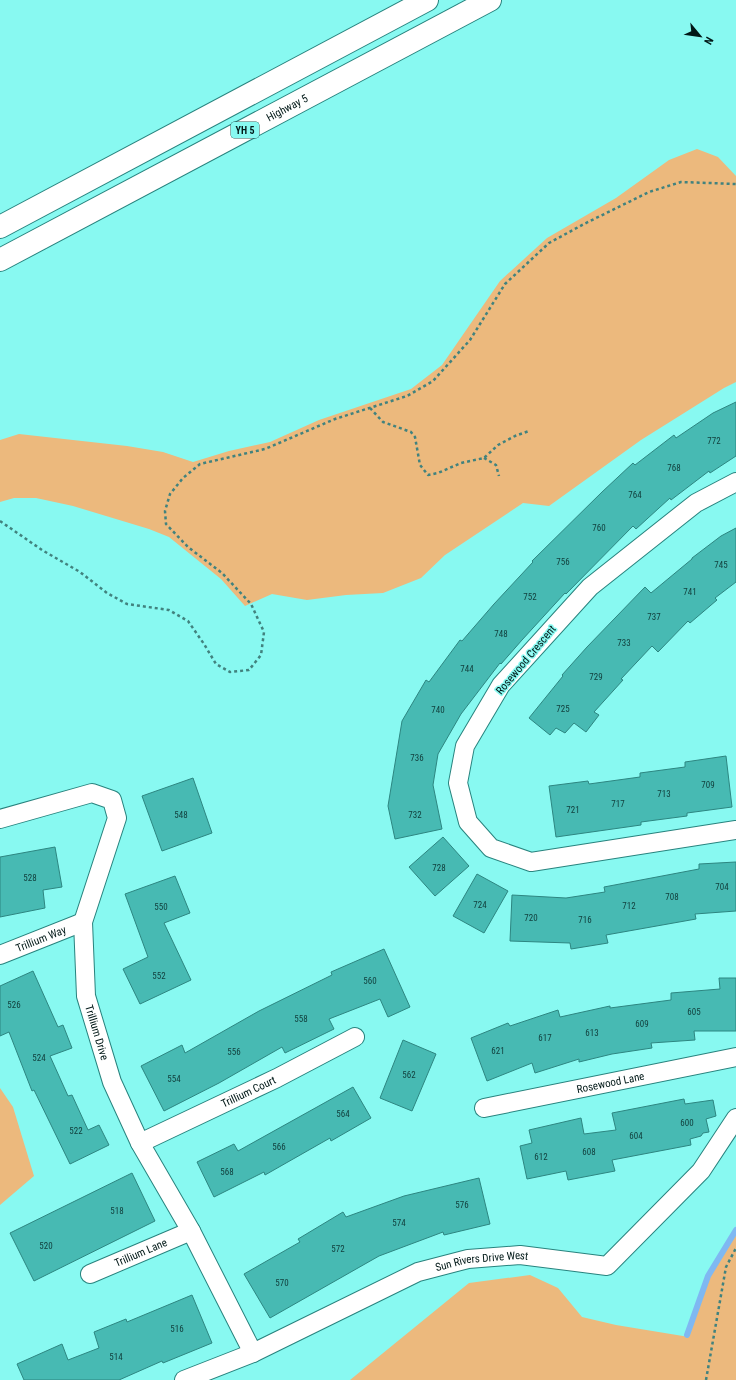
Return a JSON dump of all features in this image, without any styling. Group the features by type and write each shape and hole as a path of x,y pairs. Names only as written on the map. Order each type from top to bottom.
{"highway":[{"name":"YH 5","path":"0,227 427,0"},
{"name":"Highway 5","path":"0,260 490,0"}],"street":[{"name":"Rosewood Crescent","path":"736,482 696,503 590,587 501,685 465,746 458,783 468,822 491,848 531,862 736,830"},
{"name":"Trillium Drive","path":"0,819 92,793 112,800 117,818 83,922 86,996 112,1082 140,1143 191,1230 253,1353"},
{"name":"Trillium Way","path":"0,955 83,922"},
{"name":"Trillium Court","path":"140,1143 277,1078 355,1037"},
{"name":"Rosewood Lane","path":"484,1108 736,1057"},
{"name":"Sun Rivers Drive West","path":"184,1380 253,1353 418,1272 468,1259 520,1256 607,1266 701,1171 736,1118"},
{"name":"Trillium Lane","path":"90,1274 191,1230"}],"path":[{"path":"0,521 42,550 80,572 107,593 127,604 169,610 188,621 216,664 230,672 249,670 261,655 264,632 255,611 251,604 222,573 188,547 166,524 165,511 170,494 182,478 200,464 265,449 335,419 407,396 433,381 470,340 505,284 549,243 584,224 649,192 680,182 736,184"},
{"path":"370,408 383,422 411,432 415,437 420,465 428,475 438,474 460,463 484,458 498,445 515,436 529,431"},
{"path":"484,458 496,465 499,476"},
{"path":"706,1380 726,1267 736,1248"}],"shaded area":[{"path":"697,149 718,157 736,176 736,382 641,440 549,506 523,503 445,555 421,578 383,593 346,595 307,600 272,594 245,606 221,579 169,537 149,529 73,506 36,498 14,498 0,502 0,440 19,434 127,446 163,452 193,462 229,451 270,442 319,420 411,389 442,365 500,281 547,238 616,198 669,160"},
{"path":"0,1088 13,1107 34,1176 0,1205"},
{"path":"736,1234 736,1380 350,1380 469,1283 530,1275 558,1288 582,1317 616,1325 689,1337 710,1277"}],"building":[{"path":"736,402 736,456 710,473 709,471 671,500 670,498 636,529 633,526 566,594 565,593 501,664 500,663 461,714 438,754 433,785 442,829 395,839 388,806 402,721 426,680 429,682 460,640 462,641 533,562 532,561 633,463 635,465 674,435 676,438 713,413"},
{"path":"736,528 736,582 715,598 717,600 690,623 688,621 658,652 652,646 621,679 623,680 594,712 599,715 586,732 574,723 565,733 556,728 550,735 529,718 563,676 562,675 645,587 651,593 692,558 721,536"},
{"path":"726,756 732,807 687,813 687,816 641,822 641,825 556,837 549,786 588,781 589,784 640,777 640,773 685,767 685,762"},
{"path":"193,778 212,833 162,851 142,796"},
{"path":"443,837 469,866 435,896 409,867"},
{"path":"55,847 62,887 43,890 45,908 0,917 0,857"},
{"path":"736,862 736,911 695,914 696,919 606,935 608,943 571,949 570,943 510,941 512,895 566,898 605,892 604,887 699,869 699,864"},
{"path":"477,874 508,891 484,933 453,916"},
{"path":"175,876 190,913 164,923 191,980 140,1004 123,969 148,957 125,894"},
{"path":"384,949 410,1007 388,1017 380,999 329,1019 334,1029 285,1053 282,1047 219,1083 164,1111 141,1066 182,1045 185,1053 259,1011 332,975 331,972"},
{"path":"33,971 58,1027 63,1025 72,1048 50,1056 68,1096 72,1095 88,1130 99,1125 109,1145 70,1164 34,1090 32,1091 9,1032 0,1036 0,986"},
{"path":"719,978 736,978 736,1031 694,1031 695,1040 651,1043 652,1048 612,1054 579,1062 579,1059 535,1073 532,1063 487,1081 471,1038 508,1023 510,1026 558,1010 560,1017 610,1006 610,1008 671,1000 671,993 720,989"},
{"path":"403,1040 436,1054 412,1111 380,1098"},
{"path":"353,1087 371,1118 331,1141 330,1138 265,1175 264,1172 214,1197 197,1162 234,1144 238,1151"},
{"path":"684,1099 685,1104 713,1100 716,1116 706,1119 709,1132 690,1139 691,1145 612,1160 615,1171 568,1180 566,1171 527,1179 520,1146 532,1143 529,1130 581,1118 584,1134 616,1130 612,1113"},
{"path":"132,1173 155,1221 34,1281 10,1233"},
{"path":"479,1178 490,1224 444,1235 443,1232 379,1256 270,1318 244,1274 300,1242 298,1239 343,1212 346,1217 404,1196"},
{"path":"192,1295 212,1343 163,1363 162,1361 119,1380 24,1380 17,1364 62,1344 68,1360 99,1348 94,1332 126,1319 127,1322"}],"waterway":[{"path":"687,1335 708,1276 736,1230"}]}
